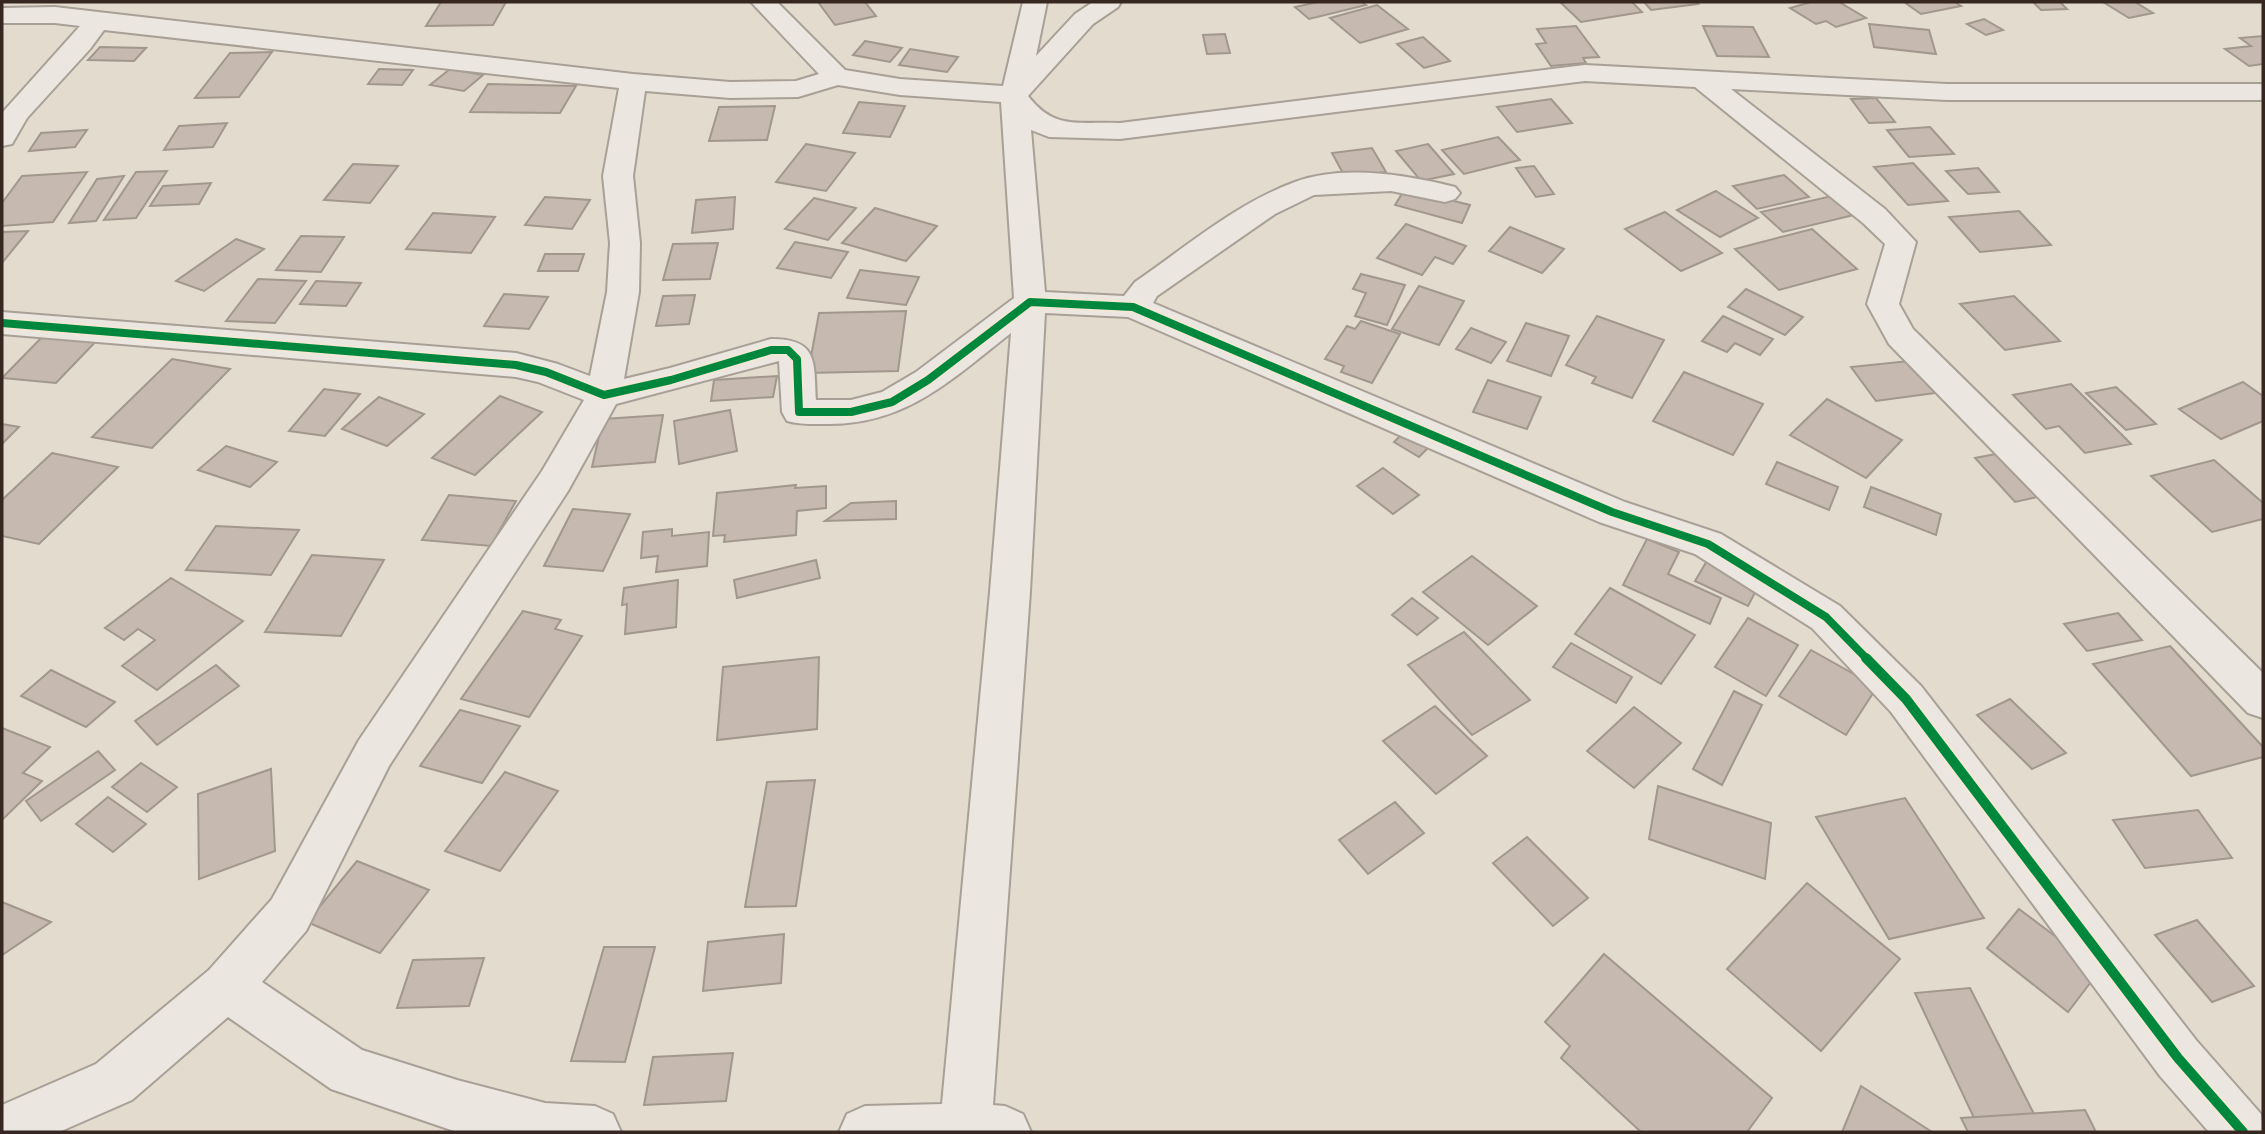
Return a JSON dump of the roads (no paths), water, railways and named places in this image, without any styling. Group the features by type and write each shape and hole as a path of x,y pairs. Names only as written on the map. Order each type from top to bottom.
{"street":[{"path":"763,2 838,77"},
{"path":"865,1132 978,1131 1030,302 1014,95 1035,2"},
{"path":"1014,95 1084,19 1110,2"},
{"path":"2,15 60,8 94,21 633,82 772,91 798,89 838,77 889,86 1014,95 1031,118 1048,129 1121,131 1585,73 1947,92 2263,92"},
{"path":"2,138 4,130 33,94 90,33 94,21"},
{"path":"1703,79 1874,216 1900,242 1883,304 1901,336 2263,700"},
{"path":"2,1131 114,1082 226,987 289,915 374,753 555,481 604,395 623,292 625,243 618,176 633,82"},
{"path":"1133,307 1146,289 1264,208 1306,188 1328,184 1391,181 1445,193"},
{"path":"2,323 516,365 546,372 604,395 671,380 771,350 788,350 797,359 799,412 851,412 892,402 910,391 1030,302 1133,307 1612,512 1708,544 1826,617 1906,699 2178,1058 2243,1132"},
{"path":"226,987 349,1071 457,1106 545,1129 595,1132"}]}
